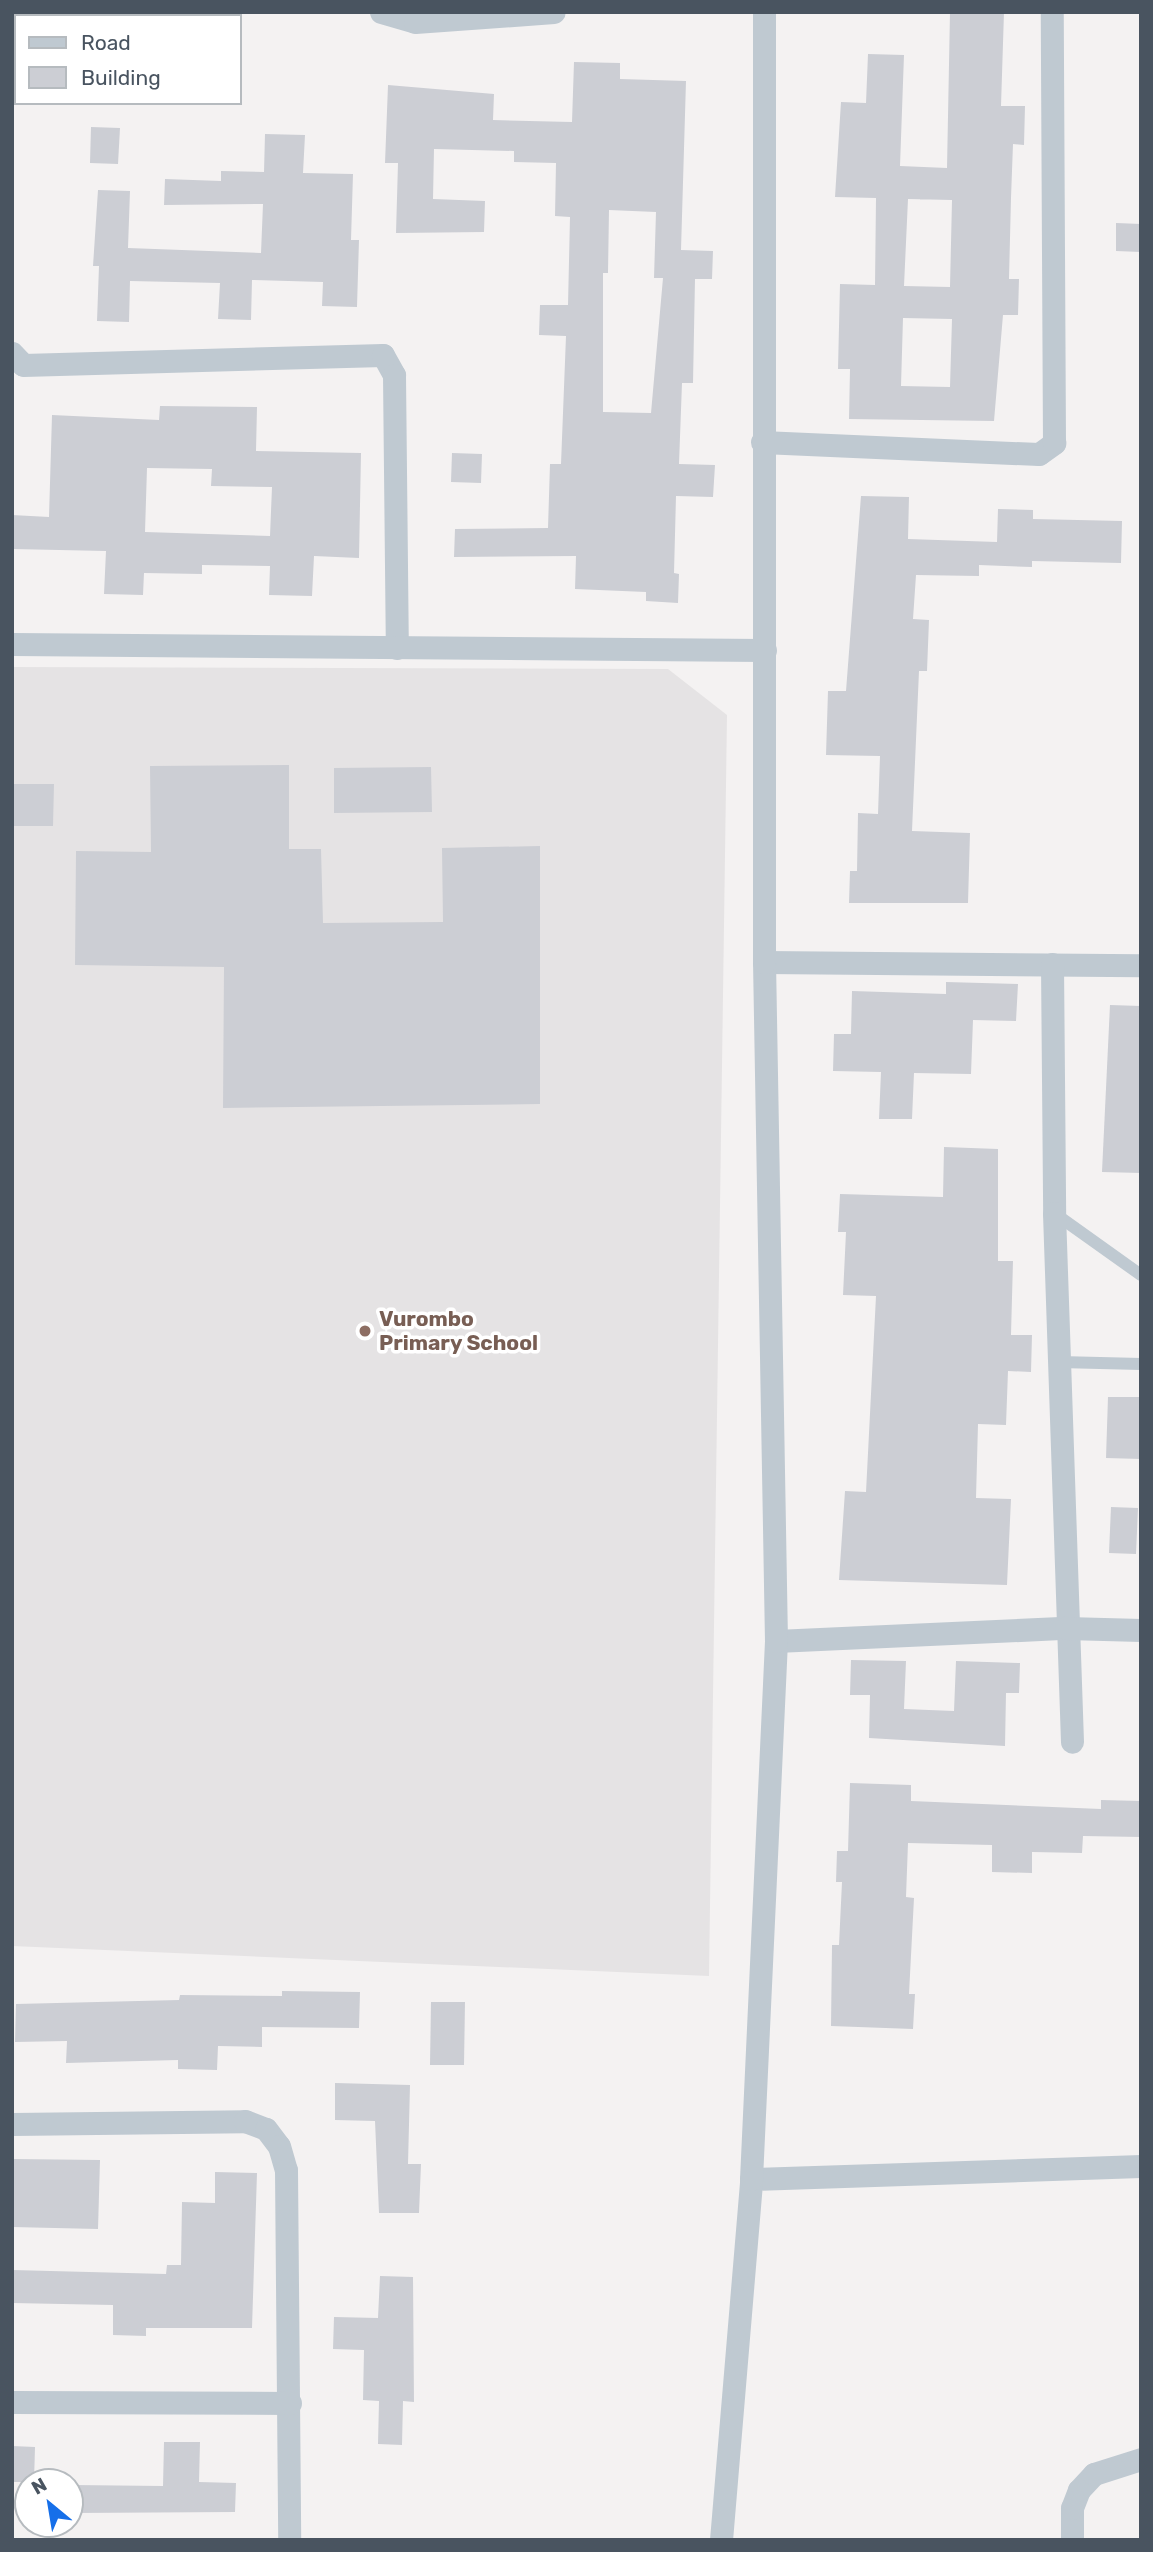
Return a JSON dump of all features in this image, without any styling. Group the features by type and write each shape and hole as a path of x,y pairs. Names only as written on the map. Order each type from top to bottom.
{"street":[{"path":"381,12 415,22 554,12"},
{"path":"721,2540 751,2179 776,1641 764,962 764,12"},
{"path":"762,442 1039,454 1054,443 1052,12"},
{"path":"12,353 23,365 383,355 394,376 397,648"},
{"path":"12,644 765,650"},
{"path":"764,962 1141,965"},
{"path":"1052,964 1054,1213 1066,1628 1072,1742"},
{"path":"776,1641 1066,1628 1141,1630"},
{"path":"12,2124 246,2121 266,2129 279,2146 286,2170 289,2540"},
{"path":"751,2179 1141,2166"},
{"path":"12,2402 289,2403"},
{"path":"1072,2540 1072,2508 1079,2490 1094,2474 1141,2459"}],"lane":[{"path":"1054,1213 1141,1275"},
{"path":"1059,1362 1141,1364"}],"shaded area":[{"name":"Vurombo Primary School","path":"12,667 668,669 727,715 709,1976 12,1946"}],"building":[{"path":"950,12 1004,12 1001,106 1025,106 1024,145 1013,144 1011,198 1009,279 1019,279 1018,315 1003,315 994,421 849,419 850,369 838,369 840,284 875,285 876,198 835,197 841,102 866,103 868,54 904,55 900,166 947,168","holes":["908,199 952,200 950,287 904,286","903,318 952,319 950,387 901,386"]},
{"path":"574,62 620,63 620,79 686,81 681,250 713,251 712,279 695,279 693,383 682,383 679,464 715,465 713,497 676,496 674,573 679,574 678,603 646,601 646,592 575,589 576,556 454,557 455,529 548,528 550,464 561,464 566,336 539,335 540,305 568,305 570,217 555,216 556,163 514,162 514,151 434,149 433,199 485,201 484,232 396,233 398,163 385,163 388,85 494,94 493,120 572,122","holes":["609,210 656,212 654,278 663,278 651,413 603,412 603,273 608,273"]},
{"path":"91,127 120,128 118,164 90,163"},
{"path":"265,134 305,135 303,173 353,174 351,240 359,240 357,307 322,306 323,282 252,280 251,320 218,319 220,283 130,281 129,322 97,321 99,266 93,266 98,190 130,191 128,248 261,253 263,204 164,205 165,179 221,181 221,171 264,172"},
{"path":"1116,223 1141,224 1141,252 1116,251"},
{"path":"160,406 257,407 256,451 361,453 359,558 314,556 312,596 269,595 270,566 202,565 202,574 144,573 143,595 104,594 106,551 12,549 12,515 49,517 52,415 159,420","holes":["147,468 212,469 211,486 272,487 270,536 145,532"]},
{"path":"452,453 482,454 481,483 451,482"},
{"path":"861,496 909,497 908,539 997,542 998,509 1033,510 1033,519 1122,521 1121,563 1032,561 1032,567 979,565 979,576 916,575 913,619 929,620 927,671 919,671 912,831 970,833 968,903 849,903 850,871 857,871 858,813 878,814 880,756 826,755 828,691 846,691"},
{"path":"289,765 289,849 321,849 323,923 443,922 442,848 540,846 540,1104 223,1108 224,967 75,965 76,851 151,852 150,766"},
{"path":"431,767 432,812 334,813 334,768"},
{"path":"12,784 54,784 53,826 12,826"},
{"path":"946,982 1018,984 1016,1021 973,1020 971,1074 914,1073 912,1119 879,1119 881,1072 833,1071 834,1034 851,1034 852,991 946,994"},
{"path":"1110,1005 1141,1006 1141,1173 1102,1172"},
{"path":"944,1147 998,1149 998,1261 1013,1261 1011,1335 1032,1335 1031,1372 1008,1371 1006,1425 978,1424 976,1498 1011,1499 1007,1585 839,1580 845,1491 866,1492 876,1296 843,1295 846,1232 838,1232 840,1194 943,1197"},
{"path":"1108,1397 1141,1397 1141,1459 1106,1458"},
{"path":"1111,1507 1138,1508 1136,1554 1109,1553"},
{"path":"851,1660 906,1661 904,1709 954,1711 956,1661 1020,1663 1019,1693 1006,1693 1005,1746 869,1738 870,1695 850,1695"},
{"path":"850,1783 911,1785 911,1801 1101,1809 1101,1800 1141,1801 1141,1837 1083,1836 1082,1853 1032,1852 1032,1873 992,1872 992,1845 908,1843 906,1897 914,1898 909,1994 915,1994 913,2029 831,2026 832,1945 839,1945 842,1882 836,1882 837,1851 848,1851"},
{"path":"282,1991 360,1992 359,2028 262,2027 262,2047 218,2046 217,2070 178,2069 178,2060 66,2063 67,2041 15,2042 16,2004 179,2000 180,1995 282,1996"},
{"path":"431,2002 465,2002 464,2065 430,2065"},
{"path":"335,2083 410,2085 408,2164 421,2164 419,2213 379,2213 375,2121 335,2120"},
{"path":"12,2159 100,2160 98,2229 12,2227"},
{"path":"215,2172 257,2173 252,2328 146,2328 146,2336 113,2335 113,2305 12,2303 12,2270 166,2274 167,2265 181,2265 182,2202 215,2203"},
{"path":"380,2276 413,2277 414,2402 403,2401 402,2445 378,2444 379,2401 363,2400 364,2350 333,2349 334,2317 378,2318"},
{"path":"164,2442 200,2442 199,2482 236,2483 235,2512 84,2513 84,2485 163,2486"},
{"path":"12,2446 35,2447 34,2468 14,2468 12,2482"}],"place":[{"name":"Vurombo Primary School","path":"365,1331"}]}
